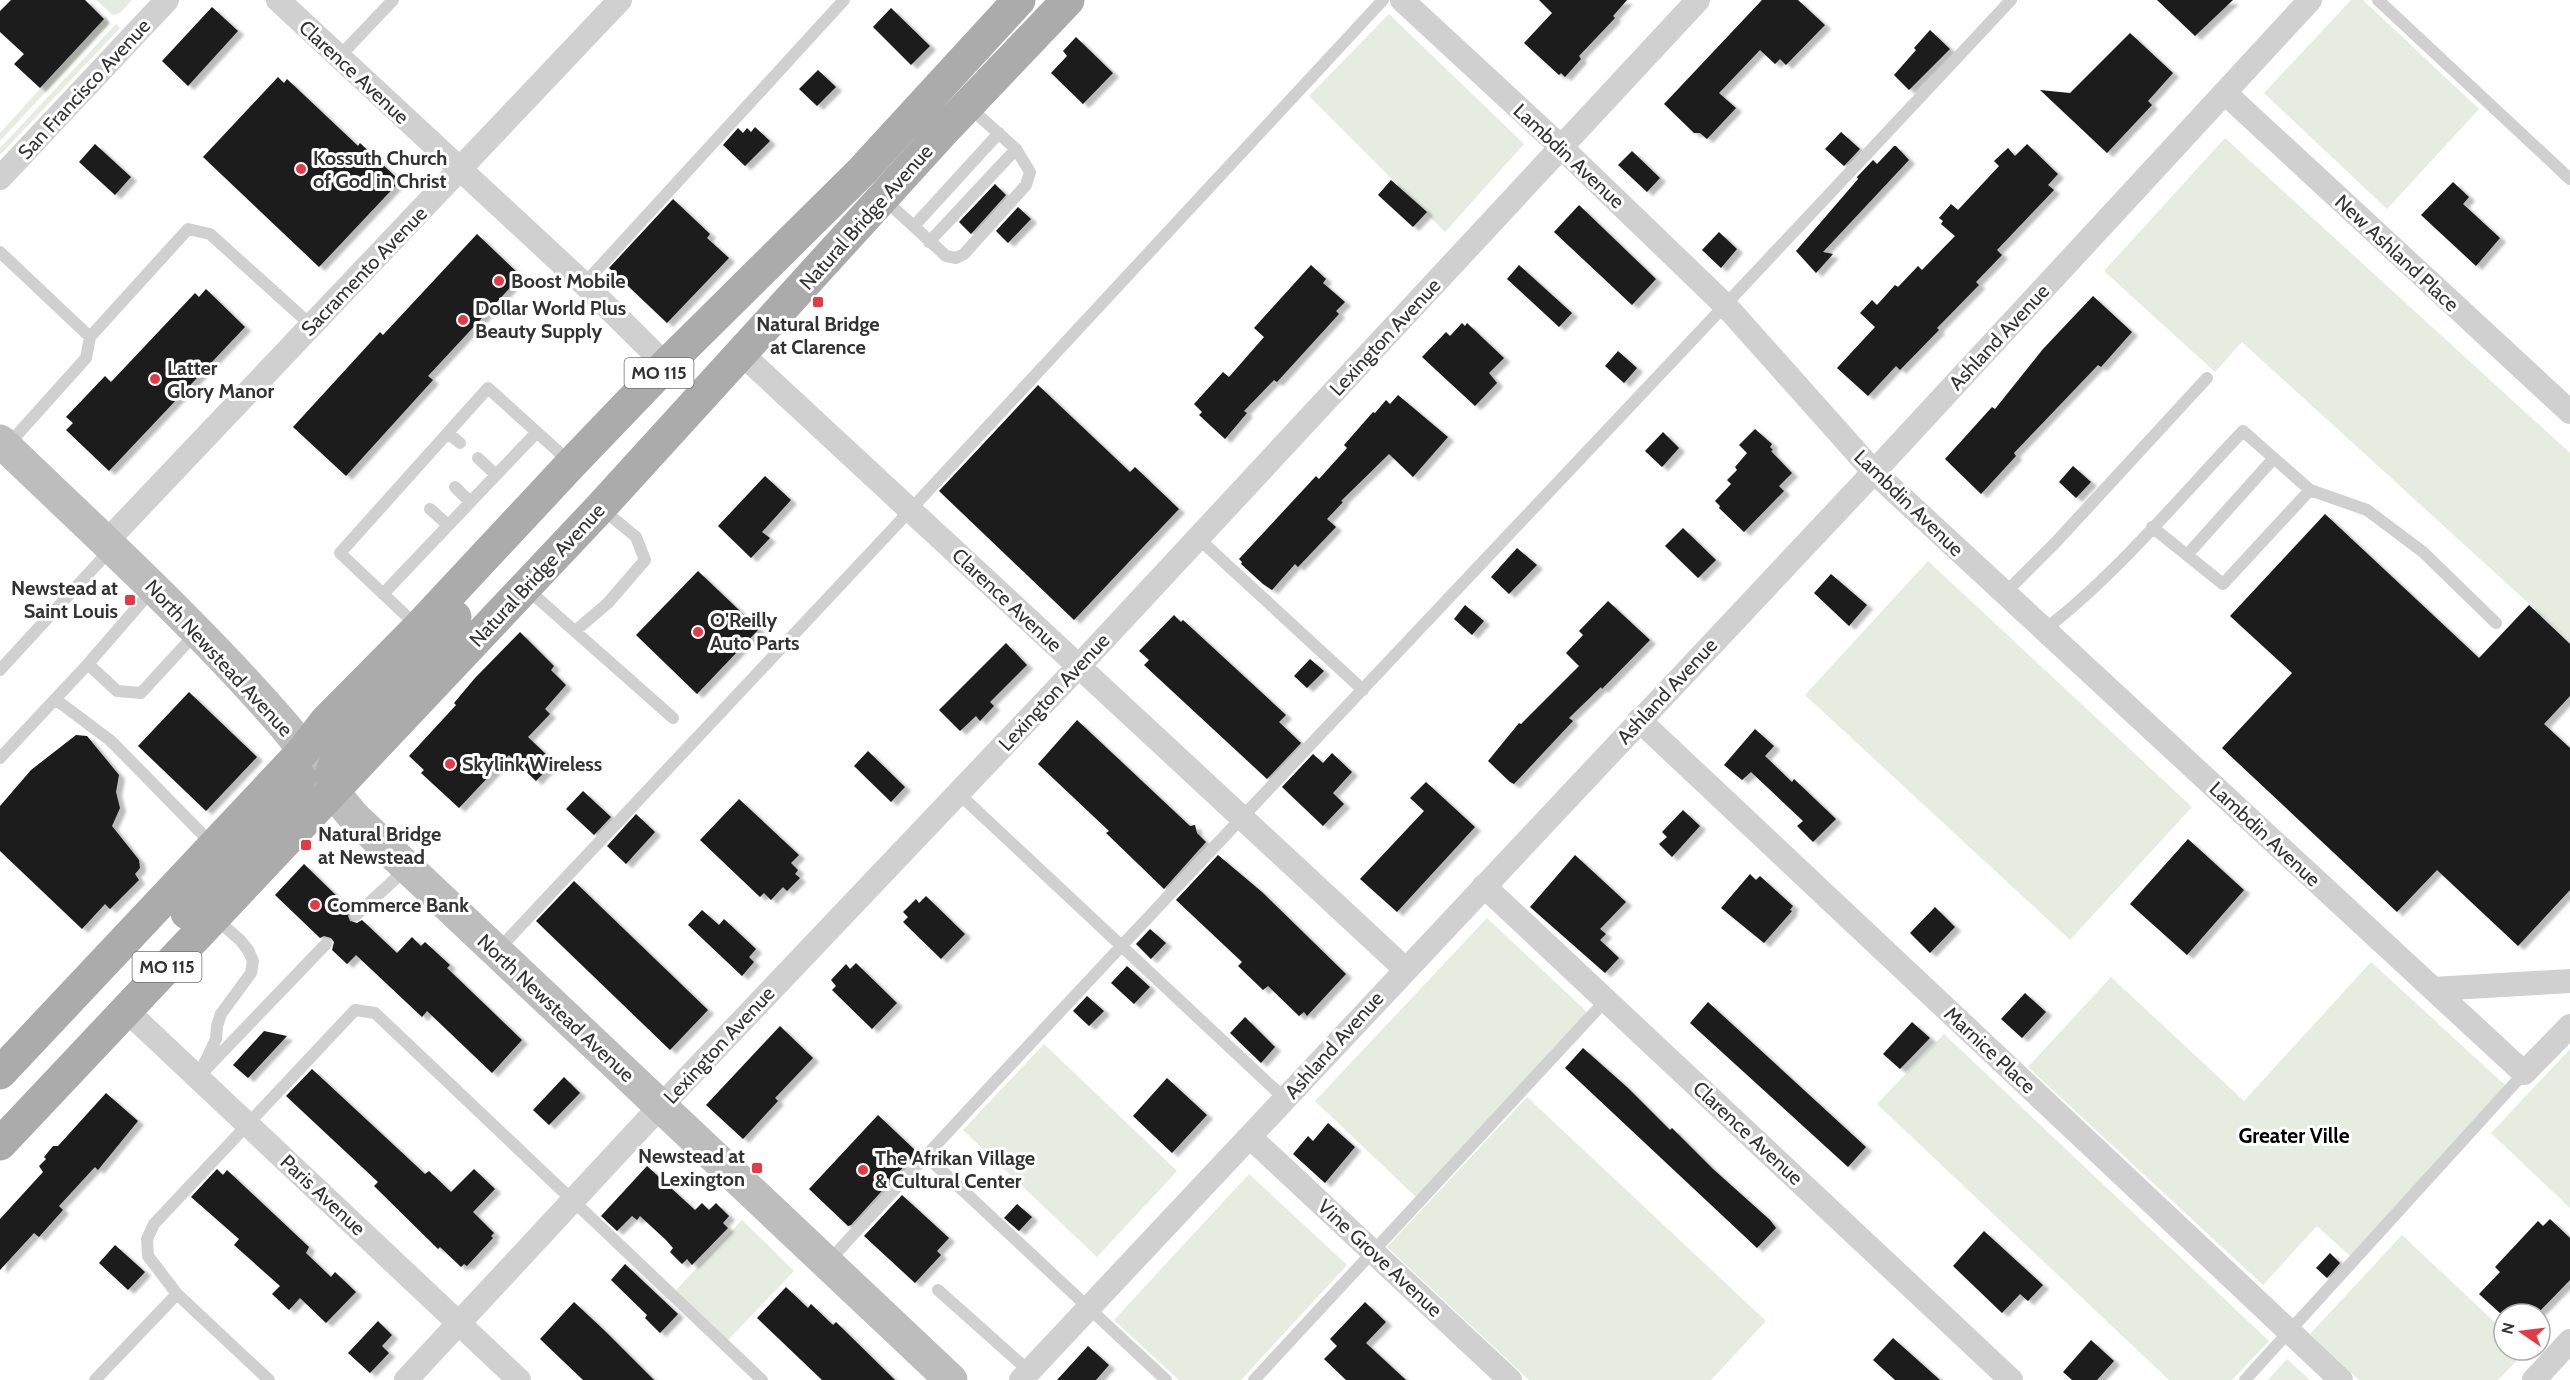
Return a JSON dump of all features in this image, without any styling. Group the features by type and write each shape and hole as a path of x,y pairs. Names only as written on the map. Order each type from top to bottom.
{"main road":[{"name":"Natural Bridge Avenue","path":"0,1073 304,750 326,721 418,628 666,365 862,171 1019,0"},
{"name":"Natural Bridge Avenue","path":"0,1144 600,508 967,105 1068,0"},
{"path":"332,790 333,769 346,743 445,631 502,538"},
{"path":"126,1010 179,922 274,815 297,784 303,771 304,750"}],"street":[{"name":"San Francisco Avenue","path":"0,178 167,0"},
{"name":"Clarence Avenue","path":"278,0 584,284 666,365"},
{"name":"Sacramento Avenue","path":"110,544 620,0"},
{"name":"Lambdin Avenue","path":"1402,0 1561,147 1726,306 1874,472 2524,1073"},
{"name":"Lexington Avenue","path":"406,1380 573,1200 1079,666 1698,0"},
{"name":"Ashland Avenue","path":"1025,1376 1250,1137 1404,968 1874,472 2310,0"},
{"name":"New Ashland Place","path":"2224,93 2570,412"},
{"name":"Clarence Avenue","path":"742,354 1404,968"},
{"name":"North Newstead Avenue","path":"3,444 110,544 197,632 282,723 354,817 951,1380"},
{"name":"Marnice Place","path":"1640,720 2341,1380"},
{"name":"Clarence Avenue","path":"1484,886 2011,1380"},
{"path":"2433,989 2570,981"},
{"name":"Paris Avenue","path":"126,1010 519,1380"},
{"path":"2524,1073 2570,1026"},
{"name":"Vine Grove Avenue","path":"1250,1137 1510,1380"},
{"path":"2534,1380 2570,1341"}],"lane":[{"path":"339,57 393,0"},
{"path":"584,284 844,0"},
{"path":"496,952 911,510 1383,0"},
{"path":"827,1263 1122,945 1726,306 2011,0"},
{"path":"2378,0 2570,179"},
{"path":"883,198 946,256 956,258 964,254 1026,185 1030,172 1016,149 967,105"},
{"path":"914,226 999,133"},
{"path":"929,242 1016,149"},
{"path":"3,444 86,358 90,337 188,229 210,234 312,326"},
{"path":"0,252 90,337"},
{"path":"2005,593 2056,542 2206,378"},
{"path":"418,628 340,553 488,388 572,463"},
{"path":"2044,630 2062,616 2152,527 2243,431 2310,490 2367,510 2423,552 2496,623"},
{"path":"383,594 537,432"},
{"path":"448,433 460,442"},
{"path":"478,458 496,475"},
{"path":"425,459 435,468"},
{"path":"2187,555 2274,459"},
{"path":"402,483 412,492"},
{"path":"455,487 470,502"},
{"path":"2152,527 2223,584 2310,490"},
{"path":"575,631 608,603 645,561 636,537 600,508"},
{"path":"430,509 448,525"},
{"path":"1198,538 1363,690"},
{"path":"0,670 110,544"},
{"path":"525,587 673,718"},
{"path":"0,758 88,664 154,588"},
{"path":"88,664 117,691 141,693 197,632"},
{"path":"55,699 111,741 214,846"},
{"path":"958,793 1285,1098"},
{"path":"356,915 407,868"},
{"path":"198,1077 216,1039 221,1014 251,973 253,961 240,940 214,917"},
{"path":"198,1077 326,944"},
{"path":"1254,1380 1606,1000"},
{"path":"269,1380 177,1294 148,1256 147,1239 154,1224 355,1010 375,1013 762,1380"},
{"path":"2246,1380 2524,1073"},
{"path":"926,1156 1166,1380"},
{"path":"938,1290 1025,1376"},
{"path":"95,1380 177,1294"}],"shaded area":[{"path":"96,0 132,0 120,13 113,15"},
{"path":"2351,0 2363,0 2479,109 2387,209 2264,93"},
{"path":"1389,14 1524,144 1445,232 1309,96"},
{"path":"106,16 109,23 106,27 0,141 0,133"},
{"path":"116,24 120,28 0,155 0,148"},
{"path":"2225,138 2570,453 2570,641 2242,342 2215,372 2104,271"},
{"path":"1928,561 2192,807 2070,940 1805,695"},
{"path":"1487,918 1588,1013 1416,1197 1315,1101"},
{"path":"2371,962 2506,1086 2350,1256 2317,1226 2263,1285 2028,1067 2111,977 2244,1101"},
{"path":"1944,1034 2269,1341 2232,1380 2169,1380 1877,1104"},
{"path":"1044,1044 1177,1171 1097,1257 963,1130"},
{"path":"2570,1049 2570,1208 2491,1133"},
{"path":"1527,1097 1766,1321 1711,1380 1529,1380 1387,1247"},
{"path":"1249,1174 1347,1265 1241,1380 1179,1380 1114,1320"},
{"path":"742,1220 794,1271 728,1340 676,1290"},
{"path":"2402,1235 2492,1320 2492,1362 2515,1362 2498,1380 2359,1380 2310,1334"},
{"path":"2287,1359 2310,1380 2268,1380"}],"building":[{"path":"11,0 85,0 104,19 40,88 14,64 24,54 0,32 0,11"},
{"path":"1539,0 1627,0 1613,16 1615,18 1579,56 1581,59 1565,77 1561,73 1559,75 1524,43 1552,13"},
{"path":"1762,0 1798,0 1825,25 1786,65 1780,59 1775,64 1760,50 1719,93 1736,108 1707,139 1700,133 1694,133 1664,104"},
{"path":"2157,0 2233,0 2195,36"},
{"path":"212,7 238,31 188,86 162,61"},
{"path":"891,8 930,46 911,65 873,27"},
{"path":"1930,30 1950,49 1909,90 1894,75"},
{"path":"2130,33 2173,73 2148,101 2152,105 2107,153 2040,90 2070,93"},
{"path":"1076,37 1113,73 1083,104 1051,73 1067,56 1063,51"},
{"path":"818,70 836,87 817,106 799,89"},
{"name":"Kossuth Church of God in Christ","path":"278,77 284,83 287,79 358,146 360,143 400,181 319,267 203,157"},
{"path":"755,127 770,141 745,166 723,145 738,128 743,133 747,128 751,132"},
{"path":"1841,132 1860,149 1844,166 1825,149"},
{"path":"95,144 131,177 115,195 79,162"},
{"path":"2027,144 2058,174 2048,185 2054,190 1997,250 2002,255 1976,282 1979,285 1937,328 1939,330 1900,370 1896,366 1868,396 1837,368 1875,327 1860,313 1872,300 1877,305 1895,285 1898,287 1918,266 1922,270 1955,236 1941,224 1943,221 1939,218 1951,204 1958,210 1999,166 1994,161 2008,148 2015,156"},
{"path":"1894,146 1909,160 1823,252 1833,254 1816,273 1796,251 1858,179 1857,177 1873,160 1877,164"},
{"path":"1632,151 1660,178 1647,192 1618,165"},
{"path":"1391,180 1427,212 1413,227 1378,195"},
{"path":"2453,182 2469,197 2463,204 2500,238 2476,266 2421,215"},
{"path":"995,184 1006,195 971,234 959,222"},
{"path":"673,199 710,234 707,238 729,258 667,323 609,268"},
{"path":"1579,205 1656,279 1632,305 1554,232"},
{"path":"1018,207 1031,219 1008,243 996,231"},
{"path":"1719,232 1737,249 1721,268 1702,250"},
{"path":"477,234 521,276 428,376 433,380 346,476 293,427 380,332 383,335"},
{"path":"1311,265 1326,279 1323,283 1345,302 1336,311 1339,314 1277,382 1274,380 1244,411 1247,413 1225,439 1199,415 1202,412 1194,404 1223,372 1229,377 1264,337 1254,328"},
{"path":"1519,265 1572,313 1559,327 1507,279"},
{"name":"Latter Glory Manor","path":"206,289 245,327 109,471 66,430 73,423 66,417 105,376 111,382 195,293 199,297"},
{"path":"2093,296 2132,332 2101,367 2098,365 2014,453 2016,456 1981,494 1945,459 1992,407 1995,409 2043,349"},
{"path":"1462,323 1465,326 1467,323 1504,358 1489,373 1497,383 1475,406 1422,357 1446,332 1450,336"},
{"path":"1618,351 1637,368 1624,383 1605,366"},
{"path":"1038,385 1130,472 1135,467 1179,509 1074,620 939,491"},
{"path":"1398,395 1448,437 1413,477 1389,454 1341,501 1343,502 1327,519 1336,527 1298,567 1295,564 1272,590 1263,584 1241,564 1239,559 1316,476 1319,479 1347,448 1344,445 1373,412 1375,413 1386,400 1390,404"},
{"path":"1755,429 1772,444 1770,447 1773,450 1771,451 1792,473 1779,486 1784,491 1744,532 1719,508 1720,506 1715,501 1731,484 1727,480 1737,470 1735,467 1747,453 1739,445"},
{"path":"1663,432 1679,448 1662,467 1645,451"},
{"path":"2073,466 2091,482 2076,498 2059,482"},
{"path":"765,476 791,500 762,532 770,538 751,558 718,526"},
{"path":"2325,514 2479,658 2529,605 2570,644 2570,696 2544,724 2570,748 2570,890 2518,946 2437,870 2397,912 2222,748 2292,673 2230,616"},
{"path":"1683,528 1716,560 1698,578 1665,546"},
{"path":"1517,548 1537,565 1509,594 1491,577"},
{"name":"O'Reilly Auto Parts","path":"698,571 759,629 697,694 636,635"},
{"path":"1831,574 1867,605 1849,626 1814,593"},
{"path":"1608,601 1650,640 1602,689 1601,687 1569,718 1573,721 1514,784 1510,782 1488,761 1519,723 1521,724 1579,666 1566,653 1583,635 1579,631"},
{"path":"1465,605 1484,621 1472,635 1454,619"},
{"path":"1174,615 1181,622 1183,620 1286,715 1279,722 1301,743 1267,779 1144,665 1149,660 1139,651"},
{"path":"520,632 554,666 551,670 566,685 545,709 550,714 528,737 554,762 536,781 509,755 459,808 421,773 424,770 409,756 456,705 454,703 475,678"},
{"path":"1006,643 1027,665 990,702 994,706 980,721 976,716 960,731 939,710"},
{"path":"1310,659 1324,671 1307,688 1294,676"},
{"path":"189,692 257,757 206,811 138,746"},
{"path":"1077,720 1190,826 1195,825 1197,833 1206,842 1164,889 1106,833 1109,831 1038,764"},
{"path":"1755,729 1774,746 1765,756 1792,782 1794,779 1836,819 1813,842 1797,826 1803,821 1751,772 1742,780 1724,765"},
{"path":"76,735 87,736 119,775 116,792 120,808 112,826 139,860 140,868 135,874 139,880 110,909 105,904 82,929 0,851 0,806 31,770"},
{"path":"868,751 905,787 891,802 854,766"},
{"path":"1332,753 1352,772 1333,793 1344,804 1323,826 1282,787 1313,754 1323,763"},
{"path":"1426,782 1475,827 1397,912 1360,879 1424,811 1410,798"},
{"path":"583,791 611,817 594,835 566,809"},
{"path":"739,799 799,855 791,863 798,870 795,874 800,878 787,891 783,887 771,900 764,893 760,897 700,840"},
{"path":"1683,810 1700,826 1672,857 1659,844 1667,837 1662,832"},
{"path":"636,814 655,832 626,864 607,846"},
{"path":"2188,839 2244,890 2187,955 2130,904"},
{"path":"1218,855 1262,892 1346,974 1307,1016 1304,1012 1299,1016 1268,986 1263,990 1238,966 1242,962 1176,900"},
{"path":"1575,855 1626,902 1600,929 1606,934 1600,940 1619,958 1605,973 1530,907"},
{"path":"304,864 350,909 348,916 350,921 357,923 362,920 397,953 412,937 421,946 425,942 450,965 447,968 522,1040 492,1073 427,1011 422,1017 356,955 347,964 332,950 334,942 331,938 324,936 320,938 275,895"},
{"path":"1750,874 1756,880 1760,876 1793,906 1790,910 1792,911 1764,943 1721,908"},
{"path":"574,881 708,1010 670,1050 536,921"},
{"path":"926,896 965,934 941,959 903,922 908,917 903,912 916,899 919,903"},
{"path":"1935,907 1955,927 1930,953 1910,933"},
{"path":"702,910 719,925 724,919 756,949 749,957 754,962 742,976 688,925"},
{"path":"1150,929 1166,943 1151,959 1136,944"},
{"path":"856,963 897,1003 872,1029 832,990 836,986 831,980 846,964 850,969"},
{"path":"1127,966 1150,987 1134,1004 1111,983"},
{"path":"2025,993 2046,1012 2022,1038 2001,1019"},
{"path":"1087,996 1104,1011 1089,1026 1073,1011"},
{"path":"1708,1002 1866,1147 1848,1167 1690,1023"},
{"path":"1245,1017 1275,1047 1261,1063 1230,1033"},
{"path":"1912,1022 1930,1038 1900,1069 1883,1054"},
{"path":"780,1026 813,1058 775,1098 778,1101 743,1139 706,1105"},
{"path":"264,1031 287,1036 248,1078 233,1065"},
{"path":"1583,1048 1770,1220 1776,1228 1757,1248 1565,1068"},
{"path":"312,1069 425,1174 429,1171 451,1192 474,1169 495,1189 473,1212 494,1233 491,1236 493,1238 467,1266 464,1264 461,1267 440,1247 438,1249 374,1186 378,1182 286,1096"},
{"path":"564,1077 580,1093 549,1125 533,1110"},
{"path":"1167,1078 1207,1115 1172,1153 1133,1116"},
{"path":"106,1093 138,1121 98,1170 95,1167 59,1206 63,1210 39,1237 34,1233 0,1270 0,1219 43,1172 39,1166 53,1146 58,1146"},
{"name":"The Afrikan Village & Cultural Center","path":"878,1115 917,1152 848,1226 809,1189"},
{"path":"1328,1123 1355,1147 1325,1183 1293,1154 1308,1136 1313,1141"},
{"path":"647,1166 695,1210 702,1203 709,1210 716,1203 729,1216 723,1223 728,1228 692,1265 687,1259 682,1264 670,1252 673,1248 666,1240 640,1216 637,1220 632,1216 617,1231 601,1216"},
{"path":"217,1169 223,1175 227,1170 309,1247 306,1253 331,1277 335,1272 356,1292 326,1323 300,1298 289,1310 272,1294 280,1286 234,1245 239,1239 191,1197"},
{"path":"902,1195 949,1238 937,1251 941,1255 915,1283 864,1236"},
{"path":"1017,1204 1032,1217 1019,1231 1004,1218"},
{"path":"2550,1219 2570,1238 2570,1280 2549,1302 2492,1302 2492,1306 2479,1294 2500,1272 2495,1267 2538,1221 2543,1226"},
{"path":"1984,1231 2043,1285 2028,1301 2020,1294 2002,1313 1953,1266"},
{"path":"115,1245 145,1272 128,1290 99,1263"},
{"path":"2330,1253 2340,1263 2327,1278 2316,1268"},
{"path":"625,1264 678,1314 660,1333 645,1318 647,1315 611,1280"},
{"path":"786,1287 808,1308 811,1304 833,1325 836,1322 895,1380 822,1380 757,1318"},
{"path":"574,1302 654,1380 583,1380 540,1339"},
{"path":"1365,1302 1386,1322 1366,1343 1406,1380 1346,1380 1324,1359 1337,1346 1330,1339"},
{"path":"378,1321 392,1335 382,1346 389,1353 370,1373 348,1353"},
{"path":"1893,1338 1940,1380 1895,1380 1873,1360"},
{"path":"2091,1340 2114,1361 2097,1380 2072,1380 2063,1372"},
{"path":"1088,1346 1109,1365 1096,1380 1057,1380"}],"place":[{"name":"Kossuth Church of God in Christ","path":"301,169"},
{"name":"Boost Mobile","path":"499,281"},
{"name":"Natural Bridge at Clarence","path":"818,302"},
{"name":"Dollar World Plus Beauty Supply","path":"463,320"},
{"name":"Latter Glory Manor","path":"155,379"},
{"name":"Newstead at Saint Louis","path":"130,600"},
{"name":"O'Reilly Auto Parts","path":"698,632"},
{"name":"Skylink Wireless","path":"450,764"},
{"name":"Natural Bridge at Newstead","path":"306,845"},
{"name":"Commerce Bank","path":"315,905"},
{"name":"Newstead at Lexington","path":"757,1168"},
{"name":"The Afrikan Village & Cultural Center","path":"863,1170"}],"district":[{"name":"Greater Ville","path":"2294,1136"}]}
